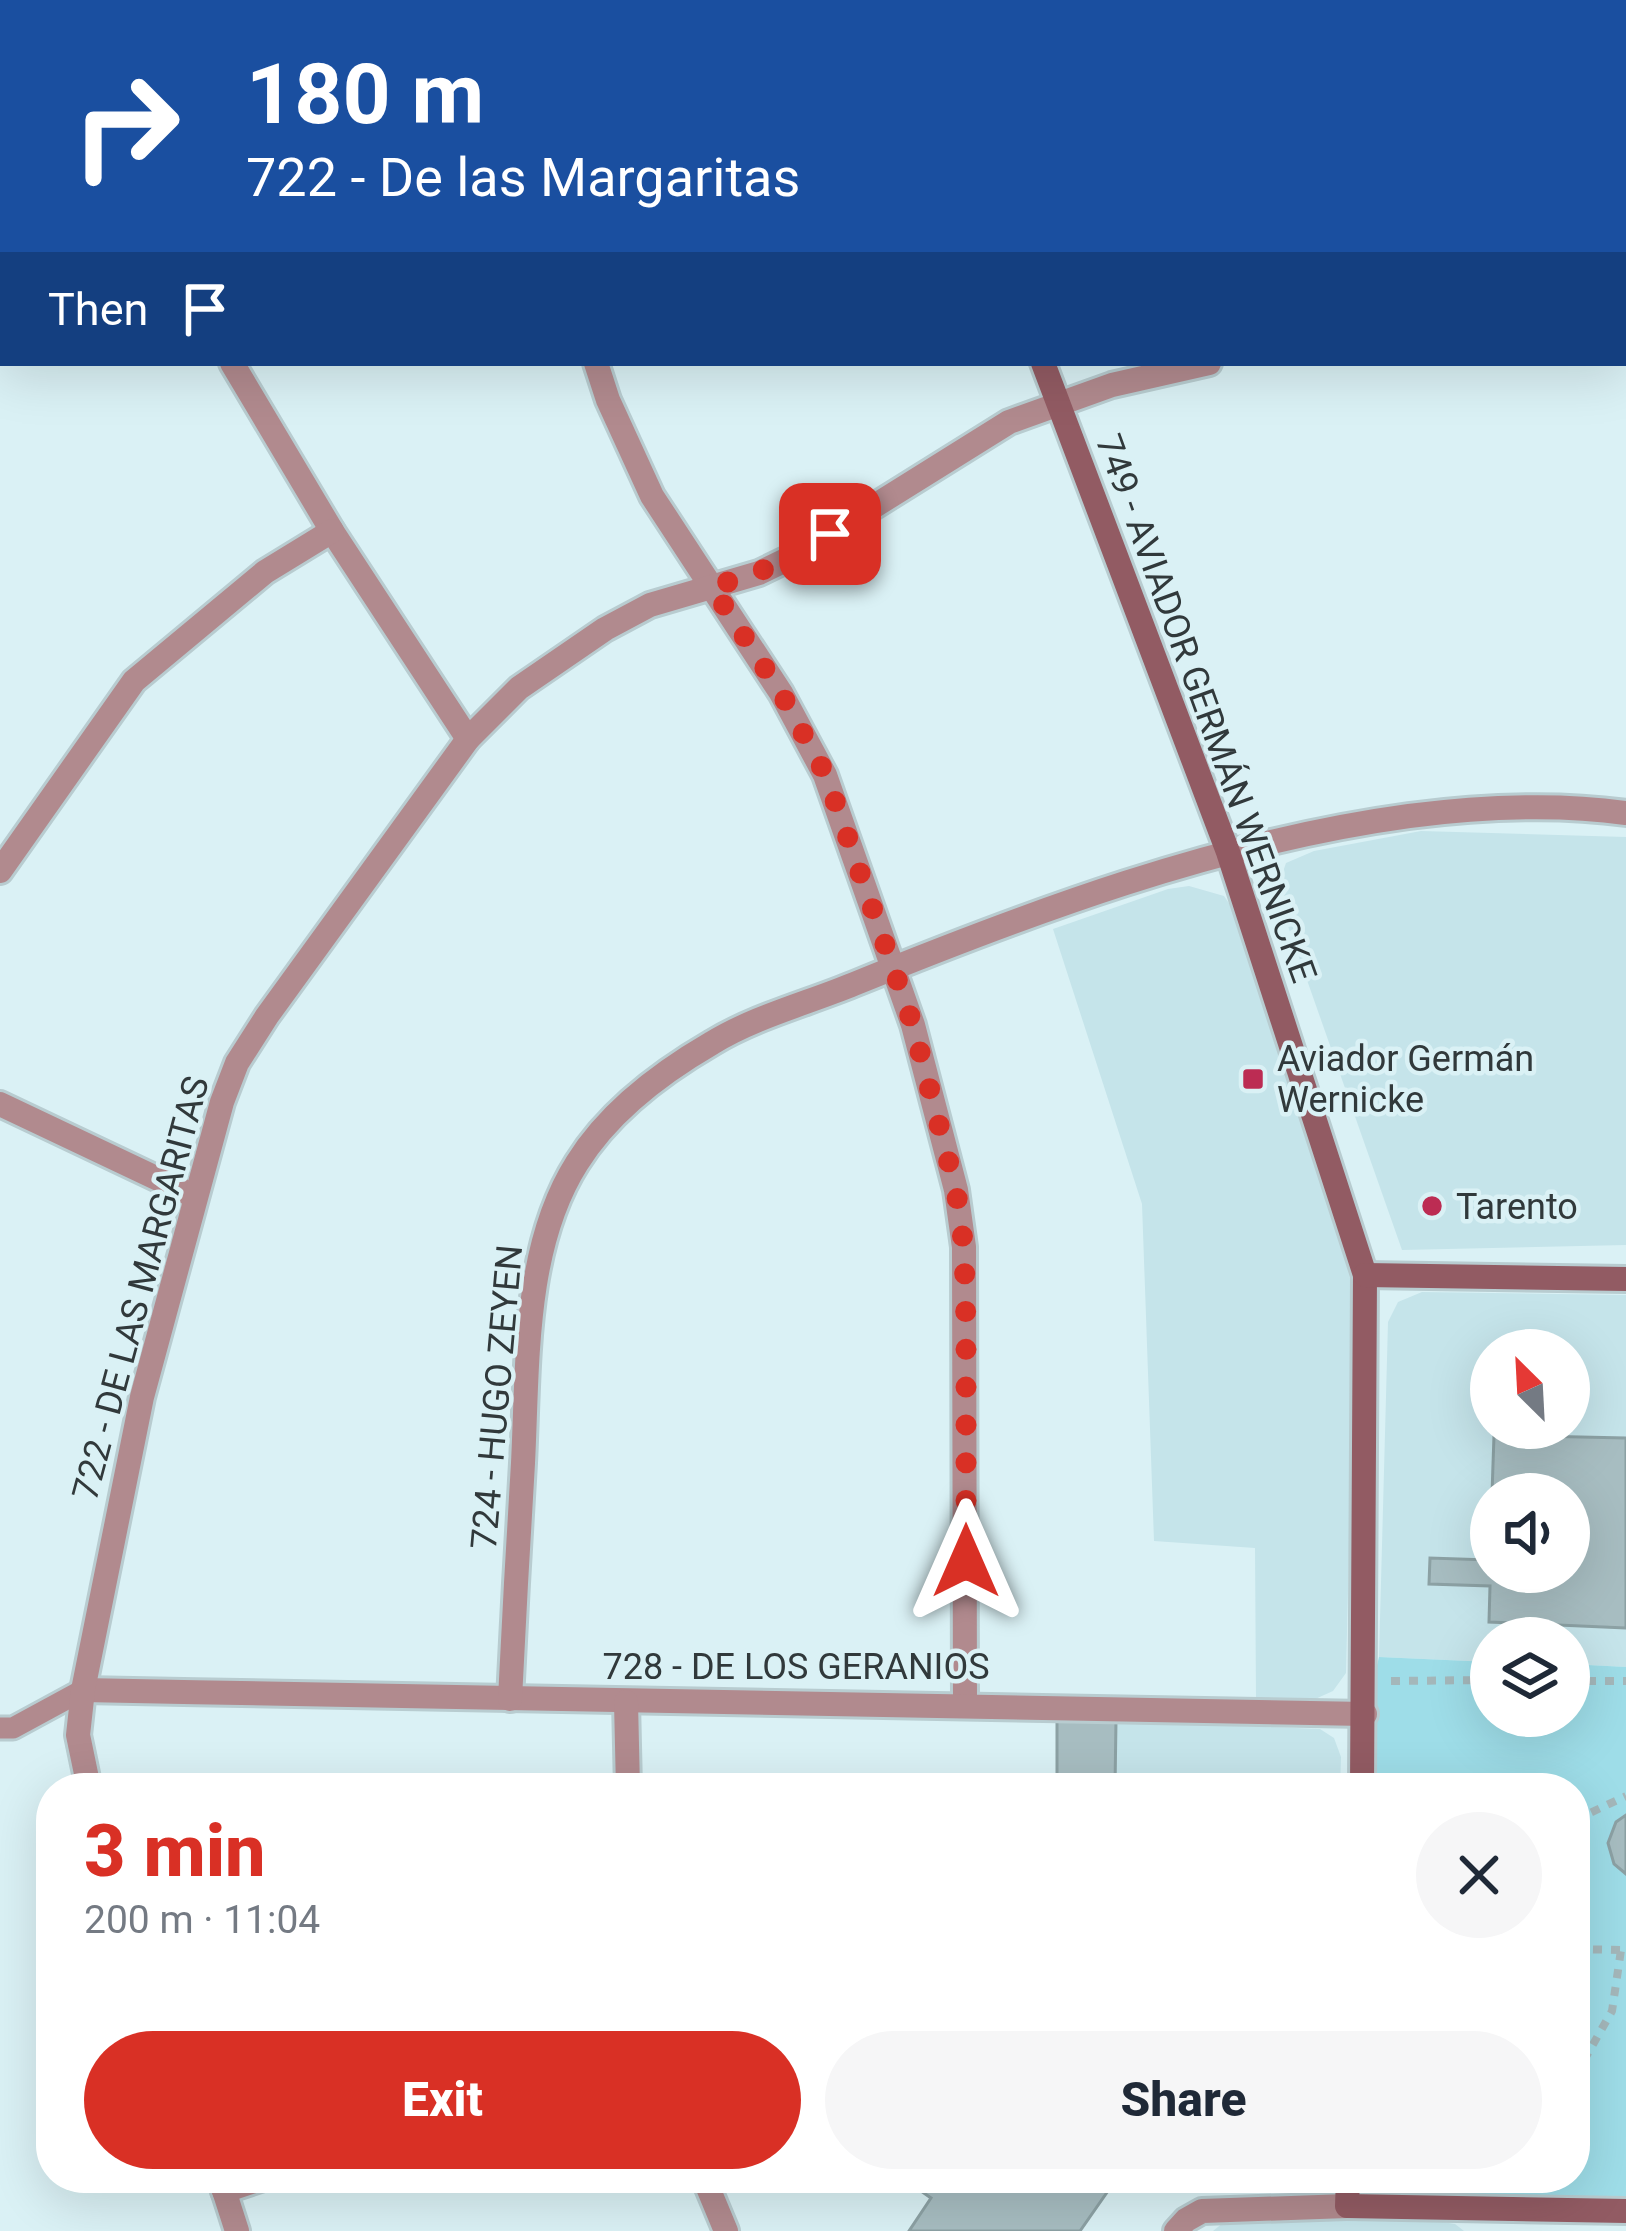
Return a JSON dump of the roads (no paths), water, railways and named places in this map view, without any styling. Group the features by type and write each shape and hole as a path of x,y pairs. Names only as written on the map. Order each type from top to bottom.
{"street":[{"path":"234,366 332,531 468,739"},
{"path":"597,366 652,496 781,693 826,775 894,968 956,1190 964,1247 965,1702"},
{"name":"749 - AVIADOR GERMÁN WERNICKE","path":"1044,366 1228,852 1365,1275 1363,1773"},
{"name":"722 - DE LAS MARGARITAS","path":"86,1773 78,1735 83,1690 142,1397 194,1196 237,1063 468,739 519,688 605,629 650,605 796,555 963,448 1057,402 1197,366"},
{"path":"0,871 134,681 265,572 332,531"},
{"name":"724 - HUGO ZEYEN","path":"510,1699 532,1324 553,1209 578,1161 646,1089 716,1040 894,968 1228,852 1406,817 1476,809 1541,807 1626,813"},
{"path":"0,1104 194,1196"},
{"path":"1365,1275 1626,1279"},
{"name":"728 - DE LOS GERANIOS","path":"83,1690 626,1702 965,1702 1365,1714"},
{"path":"626,1702 628,1773"},
{"path":"225,2193 237,2231"},
{"path":"710,2193 726,2231"},
{"path":"1347,2193 1347,2206"},
{"path":"1176,2231 1202,2211 1347,2206 1513,2220 1626,2211"}],"lane":[{"path":"0,1728 13,1728 83,1690"}],"place":[{"name":"Aviador Germán Wernicke","path":"1253,1079"},
{"name":"Tarento","path":"1432,1206"}]}
